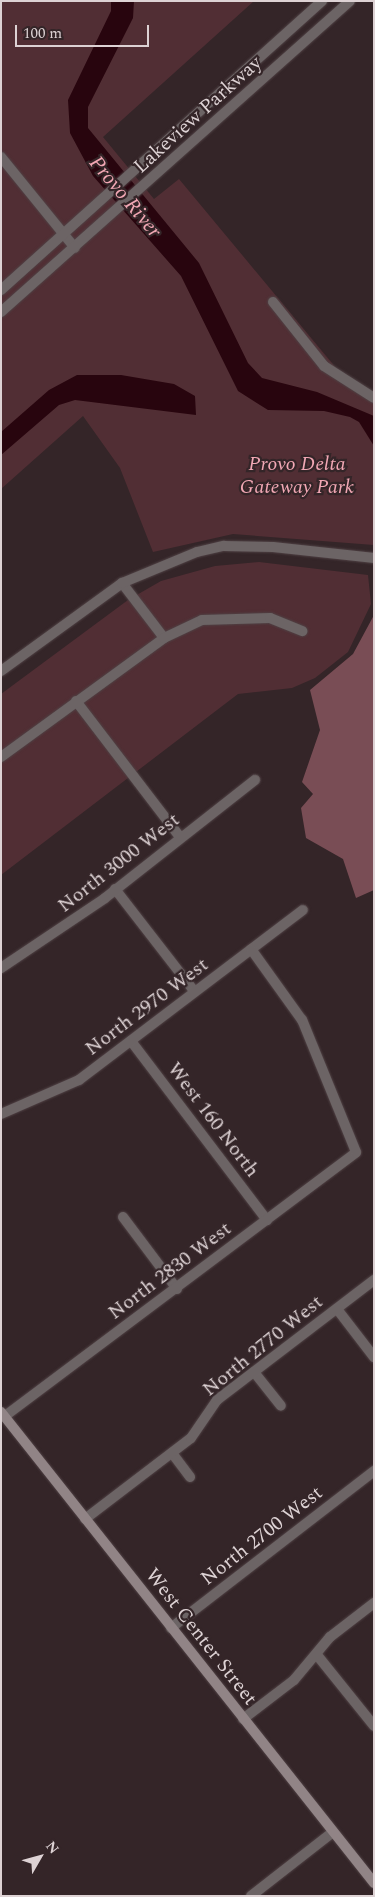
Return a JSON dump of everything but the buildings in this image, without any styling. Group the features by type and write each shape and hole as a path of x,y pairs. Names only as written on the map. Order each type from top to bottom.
{"main road":[{"name":"West Center Street","path":"3,1414 374,1883"}],"street":[{"name":"Lakeview Parkway","path":"1,290 322,1"},
{"name":"Lakeview Parkway","path":"1,312 157,176 350,1"},
{"path":"1,157 75,248"},
{"path":"273,302 324,366 374,398"},
{"path":"1,671 122,583 164,563 224,546 374,558"},
{"path":"122,583 164,638"},
{"path":"1,757 164,638 202,620 270,618 302,631"},
{"path":"76,701 180,837"},
{"name":"North 3000 West","path":"1,968 115,890 180,837 255,780"},
{"path":"115,890 195,992"},
{"name":"North 2970 West","path":"1,1114 79,1080 303,910"},
{"name":"North 2830 West","path":"3,1414 177,1289 356,1152 302,1020 251,949"},
{"name":"West 160 North","path":"131,1041 267,1220"},
{"path":"123,1217 177,1289"},
{"name":"North 2770 West","path":"85,1519 191,1438 217,1400 374,1280"},
{"path":"337,1309 374,1357"},
{"path":"254,1372 280,1406"},
{"path":"172,1453 190,1476"},
{"name":"North 2700 West","path":"171,1628 374,1471"},
{"path":"243,1719 294,1680 317,1655 330,1637 374,1603"},
{"path":"317,1655 374,1726"},
{"path":"251,1896 333,1832"}],"green space":[{"name":"Provo Delta Gateway Park","path":"1,1 254,1 103,137 154,199 179,179 356,392 374,402 374,545 233,534 153,552 120,468 83,416 1,489"},
{"path":"259,562 368,575 371,604 348,652 315,678 292,688 238,694 1,875 1,694 128,600 161,581 215,566"}],"shaded area":[{"path":"374,615 374,890 356,898 343,859 306,838 301,808 313,794 302,782 320,730 310,690 353,654"}],"water":[{"name":"Provo River","path":"111,1 134,1 133,18 88,107 88,128 199,263 248,363 262,378 317,392 374,416 374,446 359,422 350,417 324,411 268,410 238,391 181,276 93,176 70,133 68,100 111,11"},
{"path":"77,375 121,375 174,384 195,396 196,415 75,400 59,405 1,455 1,432 49,390"}]}
